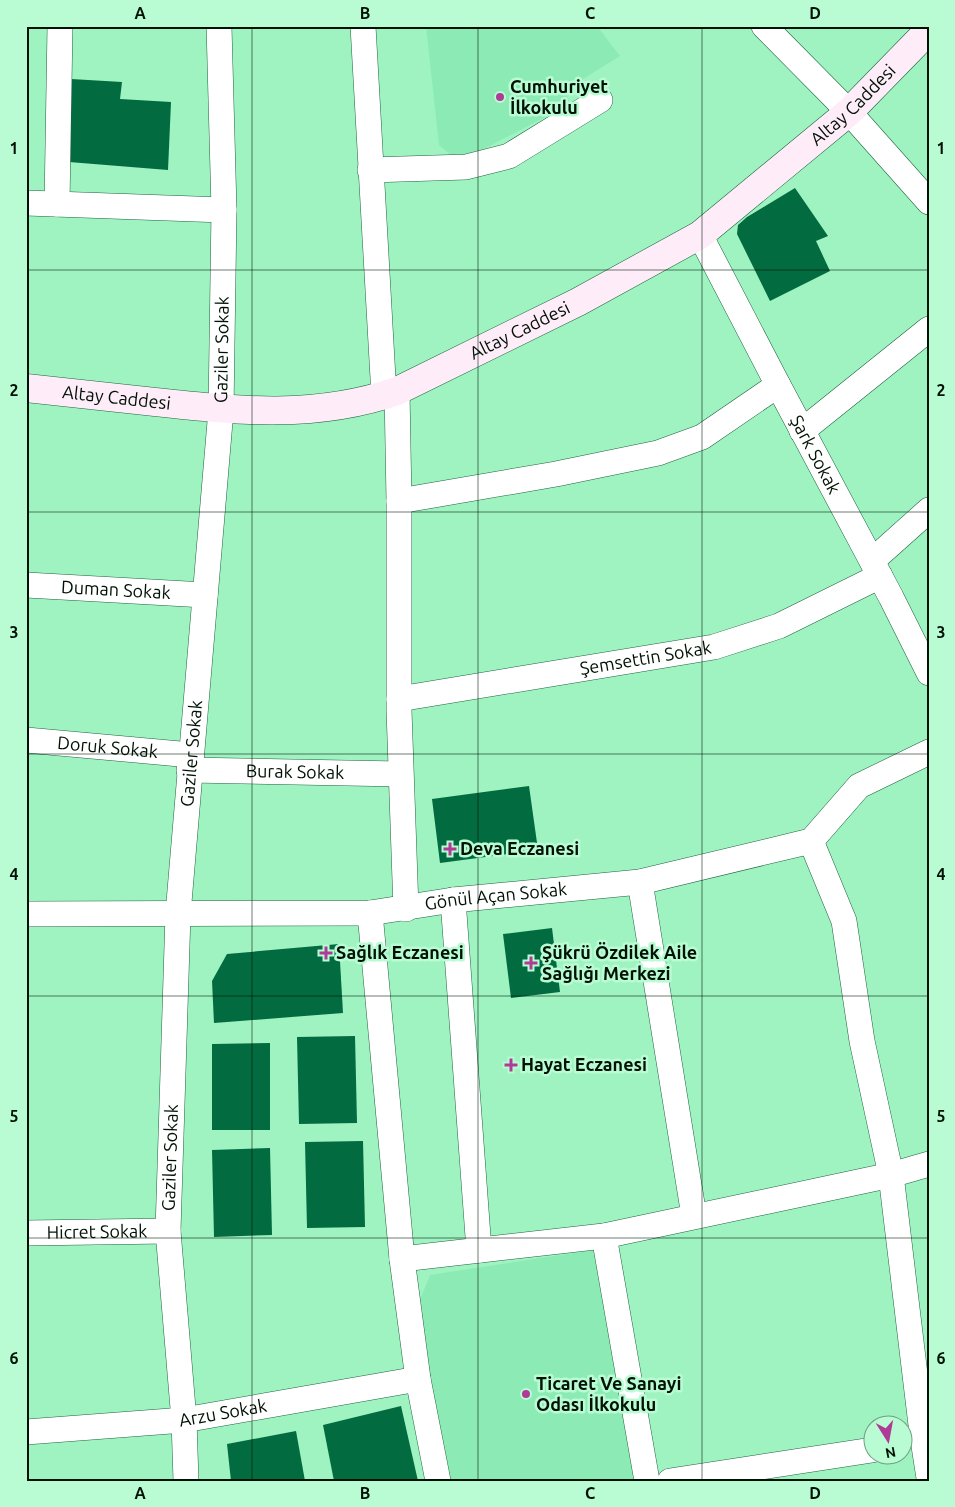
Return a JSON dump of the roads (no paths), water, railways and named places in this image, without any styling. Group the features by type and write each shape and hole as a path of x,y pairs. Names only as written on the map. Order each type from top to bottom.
{"main road":[{"name":"Altay Caddesi","path":"26,388 221,410 281,412 334,407 390,393 578,302 700,235 849,112 929,30"}],"street":[{"path":"57,204 60,26"},
{"name":"Gaziler Sokak","path":"186,1481 184,1420 168,1231 178,914 221,410 224,210 220,26"},
{"path":"363,26 370,170 399,501 400,774 406,908"},
{"path":"764,26 849,112 929,202"},
{"path":"370,170 466,167 509,156 600,100"},
{"path":"26,203 224,210"},
{"name":"Şark Sokak","path":"700,235 802,431 927,664"},
{"path":"802,431 929,329"},
{"path":"399,501 556,474 658,453 702,437 778,385"},
{"name":"Şemsettin Sokak","path":"399,699 714,647 778,626 876,569 929,510"},
{"name":"Duman Sokak","path":"26,585 205,595"},
{"name":"Doruk Sokak","path":"26,740 190,762"},
{"path":"929,752 859,786 811,841 844,921 862,1042 891,1175 920,1337 919,1438 929,1478"},
{"name":"Burak Sokak","path":"190,762 400,774"},
{"name":"Gönül Açan Sokak","path":"26,914 370,913 453,900 640,882 811,841"},
{"path":"640,882 694,1216"},
{"path":"453,900 479,1250"},
{"path":"370,913 402,1259 418,1379 438,1481"},
{"path":"402,1259 604,1236 891,1175 929,1164"},
{"name":"Hicret Sokak","path":"26,1232 168,1231"},
{"path":"604,1236 647,1481"},
{"name":"Arzu Sokak","path":"26,1432 184,1420 418,1379"},
{"path":"670,1481 862,1452"}],"place":[{"name":"Cumhuriyet İlkokulu","path":"500,97"},
{"name":"Deva Eczanesi","path":"450,849"},
{"name":"Sağlık Eczanesi","path":"326,953"},
{"name":"Şükrü Özdilek Aile Sağlığı Merkezi","path":"531,963"},
{"name":"Hayat Eczanesi","path":"511,1065"},
{"name":"Ticaret Ve Sanayi Odası İlkokulu","path":"526,1394"}]}
